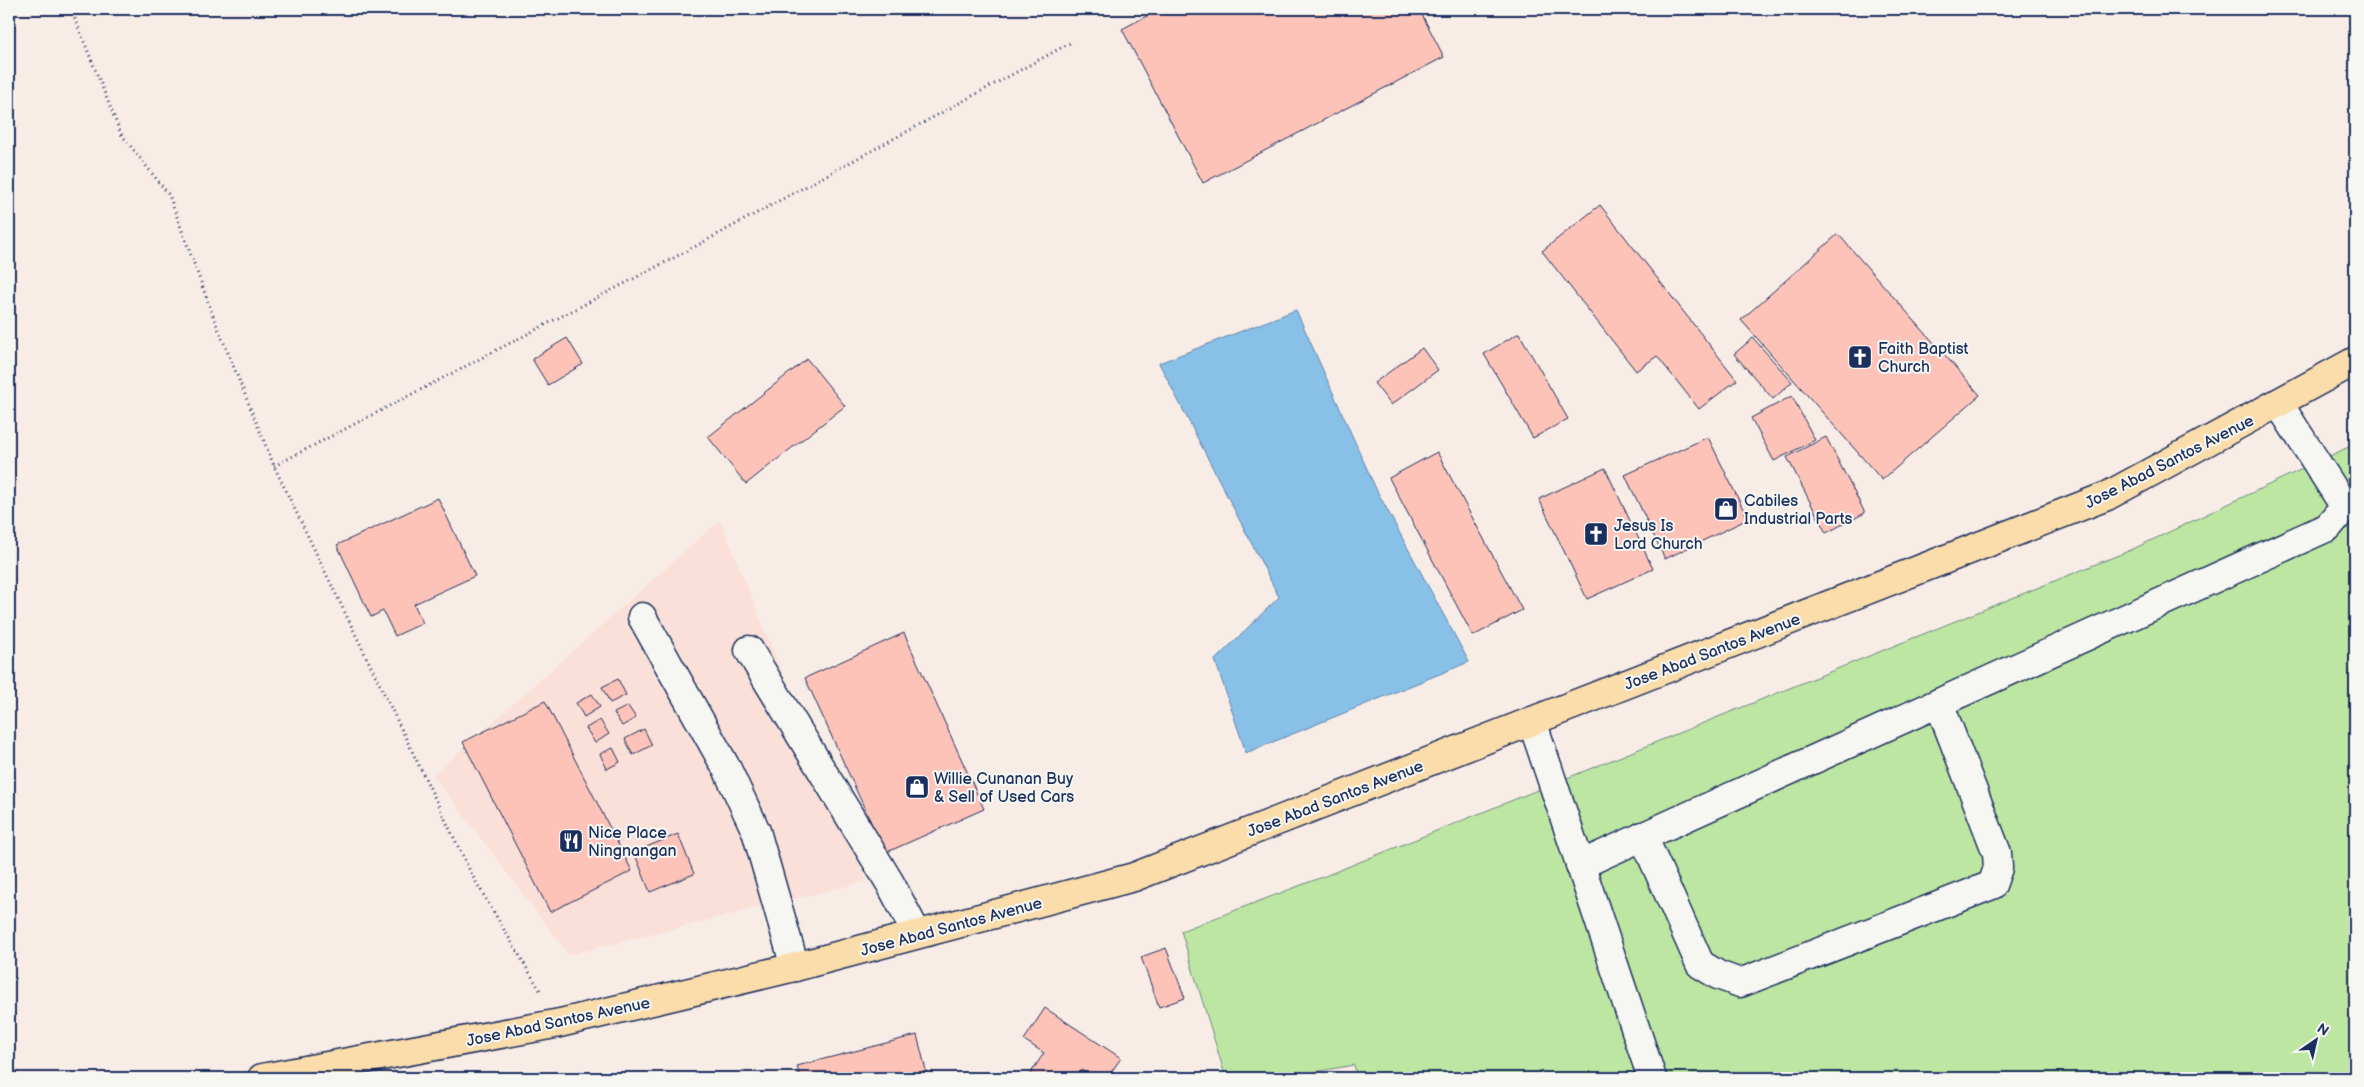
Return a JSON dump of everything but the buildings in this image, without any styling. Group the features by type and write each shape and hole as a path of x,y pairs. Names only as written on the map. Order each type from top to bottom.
{"highway":[{"name":"Jose Abad Santos Avenue","path":"262,1078 560,1022 795,967 1134,877 2107,496 2355,362"}],"lane":[{"path":"1580,865 2328,527 2344,507 2279,404"},
{"path":"642,618 726,769 756,831 795,967"},
{"path":"749,650 890,883 917,934"},
{"path":"1643,836 1700,964 1718,975 1740,983 1992,884 1998,868 1998,853 1939,703"},
{"path":"1532,721 1652,1078"}],"path":[{"path":"71,9 121,134 169,196 219,330 274,466 473,877 560,1022"},
{"path":"274,466 686,252 1070,43"}],"shaded area":[{"path":"720,520 867,881 569,955 433,775"}],"green space":[{"path":"2355,444 2355,1078 1357,1078 1354,1065 1280,1078 1226,1078 1181,931 1325,876 2131,550"}],"water":[{"path":"1296,310 1376,489 1469,662 1246,753 1215,660 1279,597 1159,363"}],"place":[{"name":"Faith Baptist Church","path":"1860,357"},
{"name":"Cabiles Industrial Parts","path":"1726,509"},
{"name":"Jesus Is Lord Church","path":"1596,534"},
{"name":"Willie Cunanan Buy & Sell of Used Cars","path":"917,787"},
{"name":"Nice Place Ningnangan","path":"571,841"}]}
